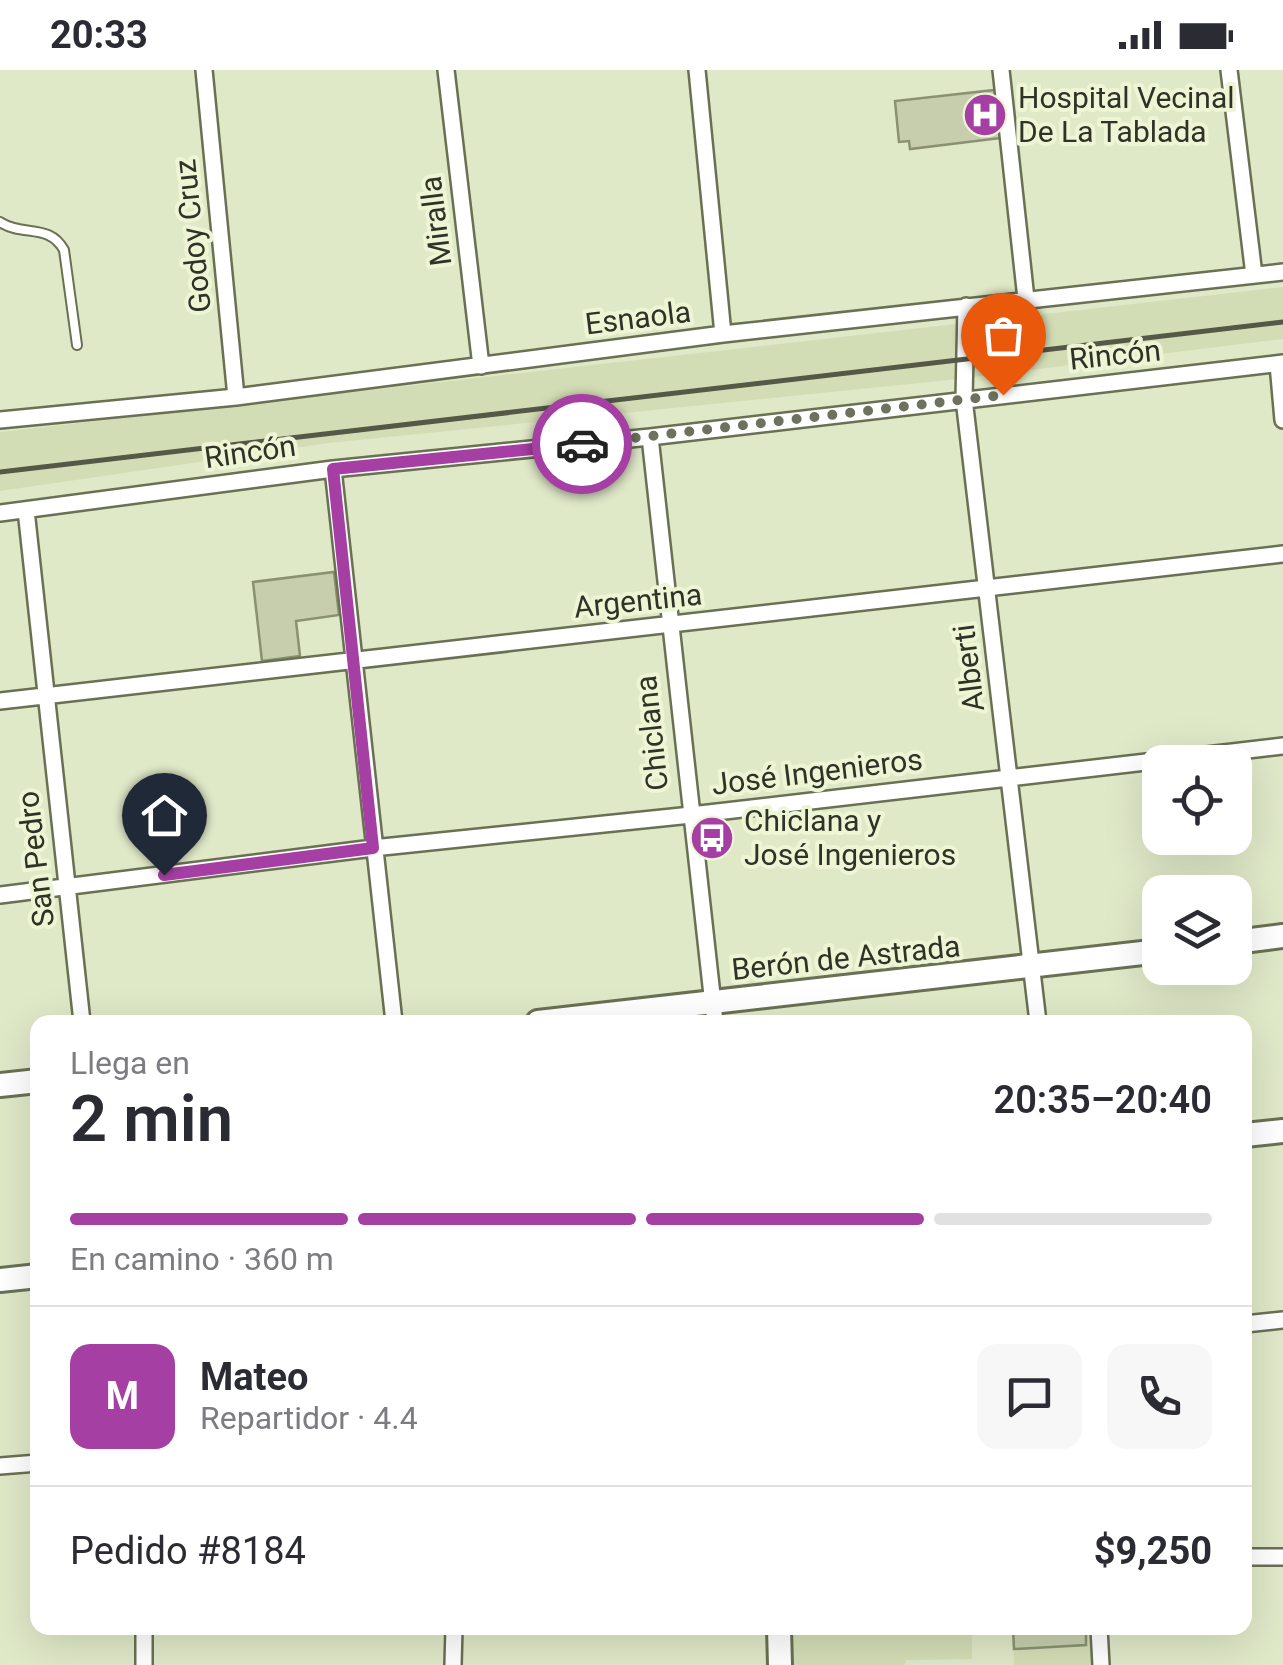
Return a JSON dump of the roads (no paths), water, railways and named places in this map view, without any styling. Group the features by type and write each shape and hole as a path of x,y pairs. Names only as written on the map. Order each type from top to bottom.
{"street":[{"name":"Godoy Cruz","path":"204,70 236,397"},
{"name":"Miralla","path":"446,70 481,366"},
{"path":"697,70 723,334"},
{"path":"1000,70 1026,298"},
{"path":"1229,70 1254,276"},
{"name":"Esnaola","path":"0,420 236,397 723,334 1283,272"},
{"name":"Alberti","path":"966,306 964,400 1037,1015"},
{"path":"1280,363 1283,420"},
{"name":"Rincón","path":"0,513 333,469 650,438 1280,363"},
{"name":"Chiclana","path":"650,438 714,1013"},
{"path":"333,469 393,1015"},
{"name":"San Pedro","path":"26,510 81,1015"},
{"name":"Argentina","path":"0,701 1283,554"},
{"name":"José Ingenieros","path":"0,896 373,848 1283,746"},
{"path":"1252,940 1283,936"},
{"name":"Berón de Astrada","path":"675,1015 714,1013 1142,953"},
{"path":"0,1085 30,1082"},
{"path":"1252,1134 1283,1130"},
{"path":"0,1280 30,1277"},
{"path":"1252,1323 1283,1320"},
{"path":"0,1466 30,1463"},
{"path":"1252,1558 1283,1557"},
{"path":"144,1635 144,1665"},
{"path":"453,1665 454,1635"},
{"path":"778,1635 780,1665"},
{"path":"1099,1635 1101,1665"}],"lane":[{"path":"0,222 9,228 43,231 57,237 64,250 77,345"}],"railway":[{"path":"0,472 1283,322"}],"place":[{"name":"Hospital Vecinal De La Tablada","path":"985,115"},
{"name":"Chiclana y José Ingenieros","path":"712,838"}]}
